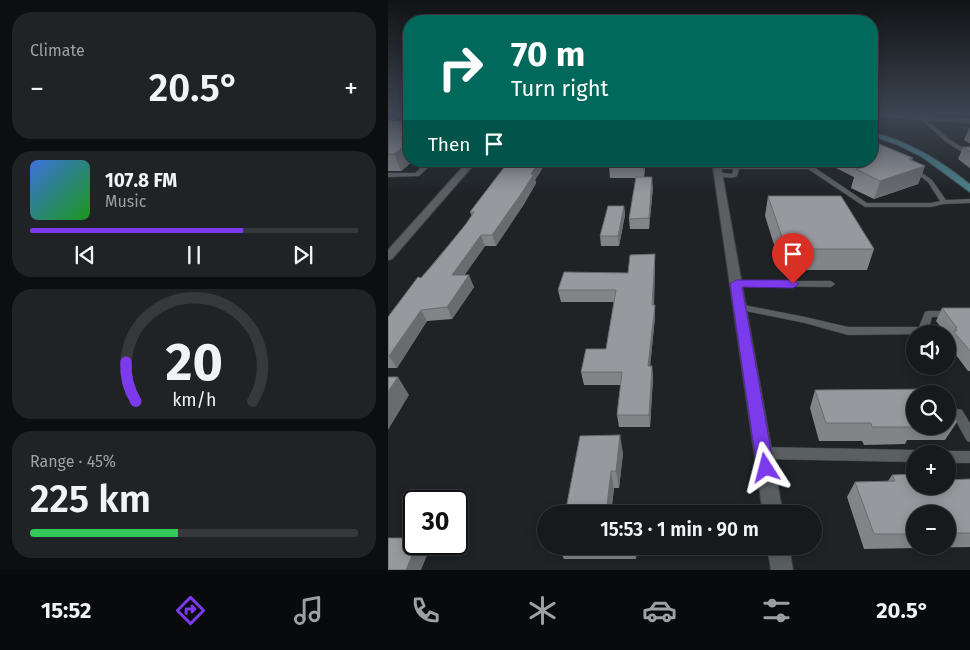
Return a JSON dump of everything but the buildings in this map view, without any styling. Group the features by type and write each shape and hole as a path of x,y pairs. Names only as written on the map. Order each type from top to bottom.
{"main road":[{"path":"893,140 927,154 970,190"}],"street":[{"path":"388,257 468,167"},
{"path":"717,167 772,505"},
{"path":"780,555 782,570"}],"lane":[{"path":"949,140 970,156"},
{"path":"906,164 930,181 944,202"},
{"path":"388,175 417,175 426,167"},
{"path":"717,167 734,176 737,167"},
{"path":"810,167 865,205 931,205 944,202 970,202"},
{"path":"736,284 831,284"},
{"path":"740,308 804,320 848,331 923,331 928,314 970,314"},
{"path":"958,414 970,436"},
{"path":"763,453 906,456"},
{"path":"956,457 970,457"}],"route":[{"path":"766,468 736,284 793,284"}]}
